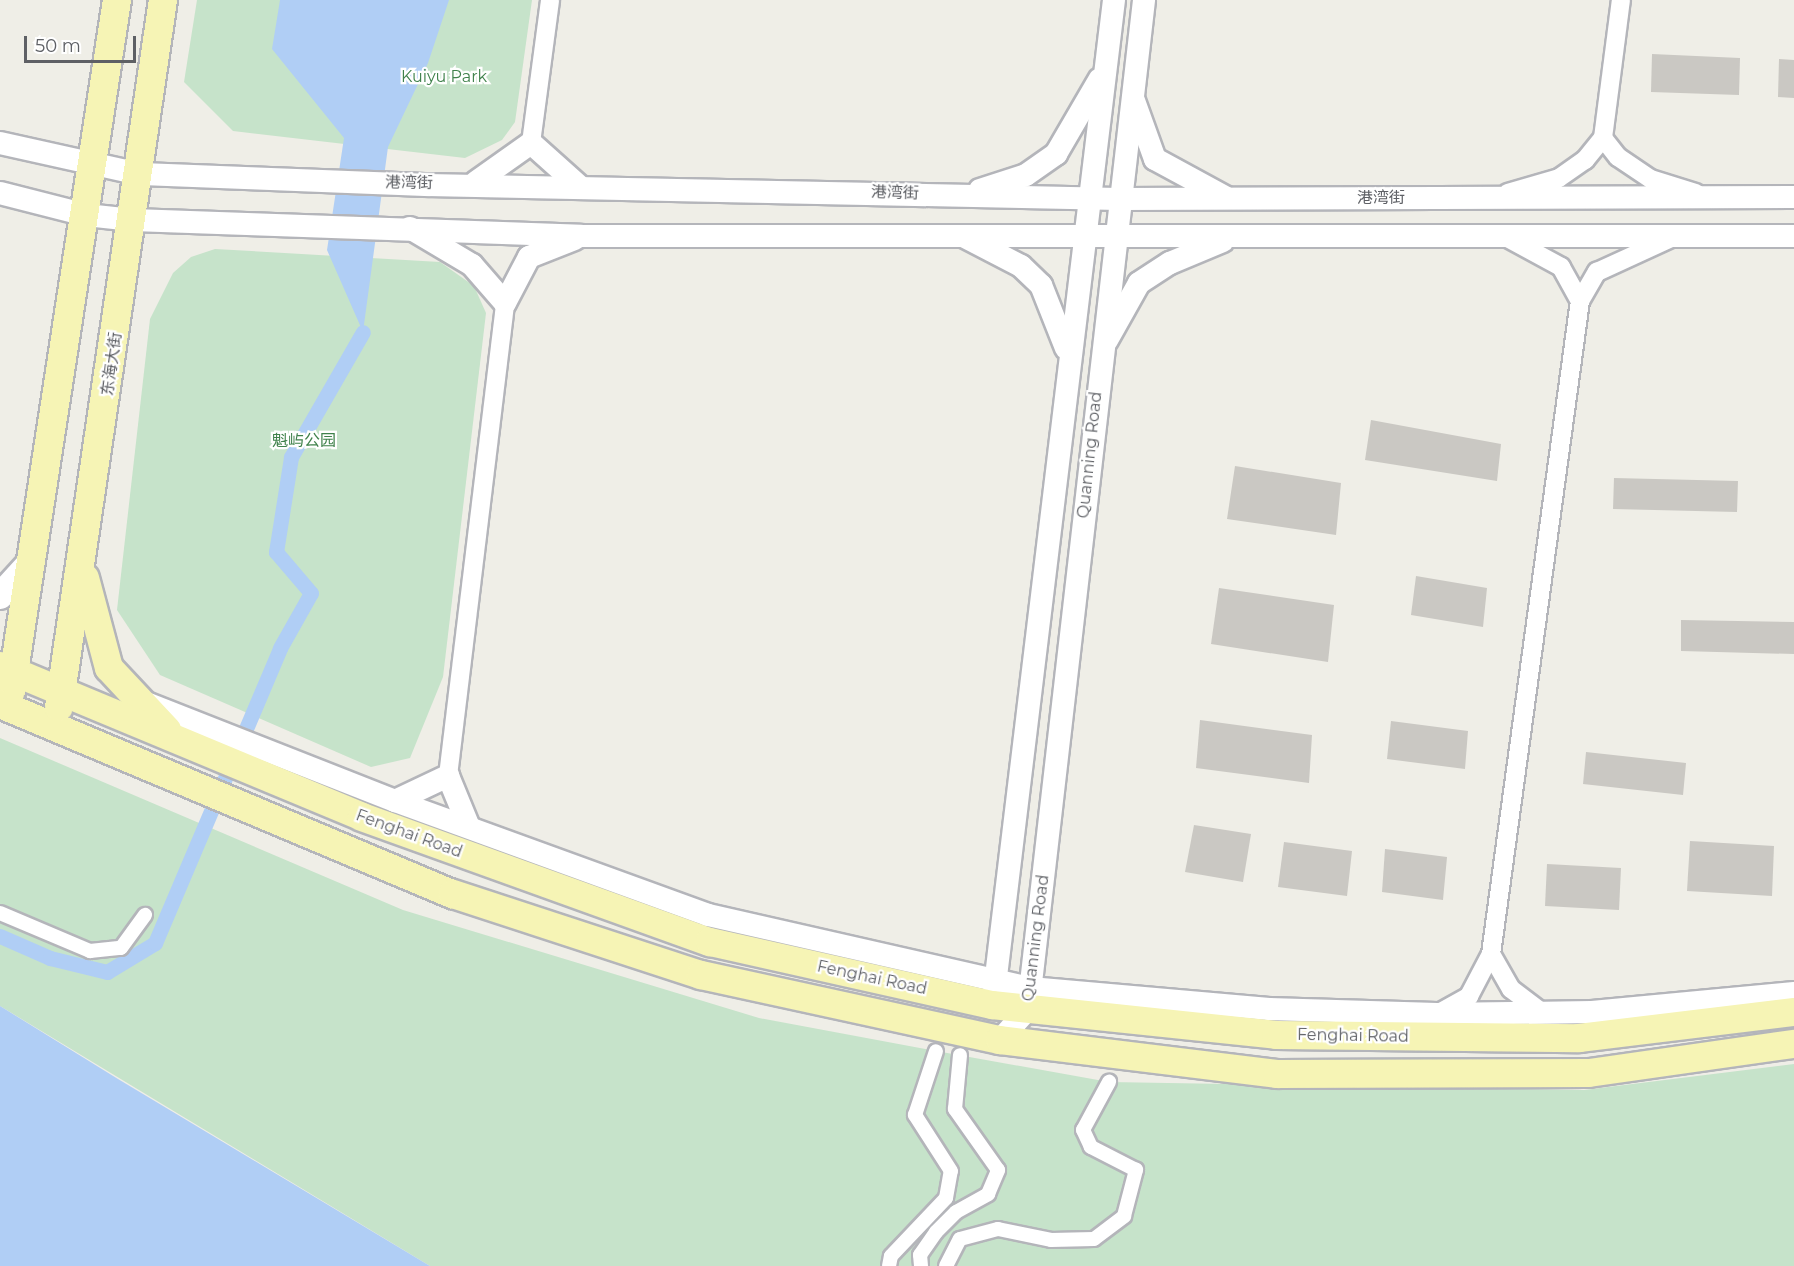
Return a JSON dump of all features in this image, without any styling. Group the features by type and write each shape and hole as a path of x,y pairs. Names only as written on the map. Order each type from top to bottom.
{"main road":[{"path":"4,706 7,669 31,562 94,166 117,0"},
{"name":"东海大街","path":"55,726 82,567 140,174 163,0"},
{"path":"0,596 31,562"},
{"path":"82,567 109,668 177,740"},
{"name":"Fenghai Road","path":"7,669 62,688 177,740 362,817 710,942 1029,998 1276,1035 1568,1038 1794,1012"},
{"name":"Fenghai Road","path":"4,706 464,898 701,975 1000,1040 1277,1074 1589,1073 1794,1044"}],"street":[{"path":"476,182 531,143 550,0"},
{"name":"Quanning Road","path":"1000,1040 994,992 1113,0"},
{"name":"Quanning Road","path":"1000,1040 1029,998 1114,237 1144,0"},
{"path":"1490,198 1559,178 1585,160 1603,138 1621,0"},
{"path":"965,195 1026,175 1056,154 1105,71"},
{"path":"1132,94 1155,159 1229,199"},
{"path":"1603,138 1618,157 1651,179 1709,197"},
{"name":"港湾街","path":"0,143 94,166 140,174 427,185 476,182 1119,199 1794,197"},
{"path":"531,143 578,185"},
{"path":"0,193 86,215 133,220 402,226 581,236 1794,236"},
{"path":"402,226 472,265 505,303"},
{"path":"961,235 1021,266 1041,285 1057,316 1069,362"},
{"path":"469,827 448,776 505,303 529,257 581,236"},
{"path":"1504,236 1561,267 1580,301"},
{"path":"1437,1014 1469,996 1491,954 1580,301 1597,272 1676,236"},
{"path":"1102,349 1139,284 1170,263 1232,237"},
{"path":"139,700 395,801 708,915 994,992"},
{"path":"395,801 448,776"},
{"path":"0,913 90,951 121,948 145,915"},
{"path":"1491,954 1511,989 1541,1012"},
{"path":"1029,998 1437,1014 1541,1012 1794,993"},
{"path":"889,1266 891,1256 946,1198 951,1171 915,1115 936,1051"},
{"path":"921,1266 920,1256 936,1232 956,1212 988,1194 998,1170 955,1109 960,1055"},
{"path":"946,1266 960,1239 998,1229 1050,1240 1094,1239 1124,1216 1136,1170 1091,1147 1083,1130 1109,1082"}],"green space":[{"name":"Kuiyu Park","path":"197,0 532,0 515,122 502,140 465,158 233,131 184,82"},
{"name":"魁屿公园","path":"215,249 440,262 474,286 486,313 443,677 410,758 371,767 160,675 117,610 150,319 173,273 191,257"},
{"path":"0,738 403,910 759,1018 936,1051 1109,1082 1584,1090 1794,1064 1794,1266 430,1266 0,1006"}],"water":[{"path":"280,0 449,0 428,63 388,147 363,332 327,250 344,138 272,49"},
{"path":"0,1006 118,1079 430,1266 0,1266"}],"building":[{"path":"1652,54 1740,58 1739,95 1651,92"},
{"path":"1779,59 1794,60 1794,98 1778,97"},
{"path":"1371,420 1501,444 1497,481 1365,460"},
{"path":"1235,466 1341,483 1336,535 1227,519"},
{"path":"1614,478 1738,481 1737,512 1613,509"},
{"path":"1416,576 1487,588 1483,627 1411,615"},
{"path":"1219,588 1334,605 1328,662 1211,644"},
{"path":"1681,620 1794,622 1794,654 1681,651"},
{"path":"1200,720 1312,735 1309,783 1196,768"},
{"path":"1391,721 1468,731 1465,769 1387,759"},
{"path":"1586,752 1686,763 1683,795 1583,784"},
{"path":"1194,825 1251,834 1243,882 1185,872"},
{"path":"1690,841 1774,846 1772,896 1687,891"},
{"path":"1284,842 1352,851 1347,896 1278,887"},
{"path":"1385,849 1447,857 1443,900 1382,892"},
{"path":"1547,864 1621,868 1619,910 1545,906"}],"waterway":[{"path":"0,936 50,958 107,972 155,943 280,648 311,593 276,552 291,457 363,332"}]}
